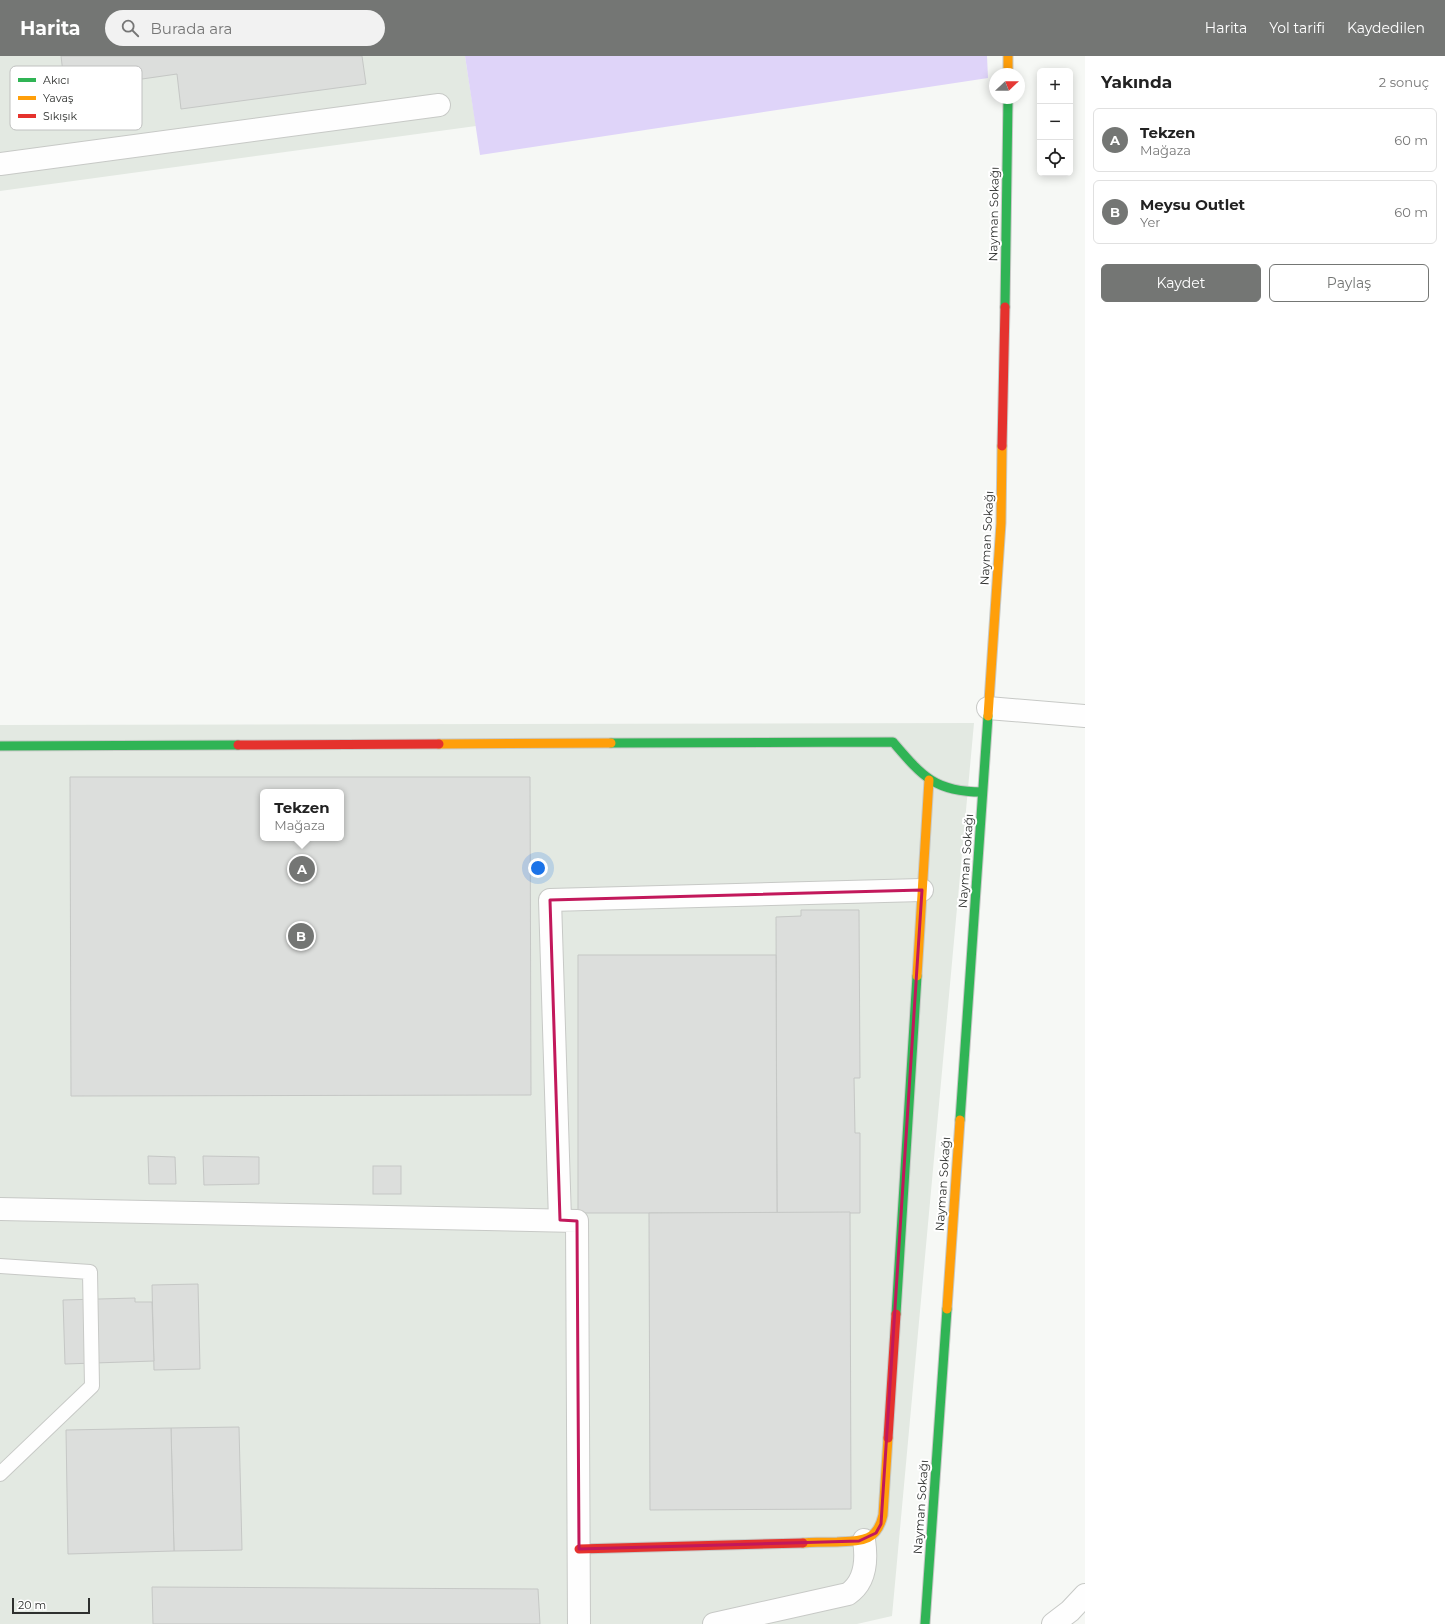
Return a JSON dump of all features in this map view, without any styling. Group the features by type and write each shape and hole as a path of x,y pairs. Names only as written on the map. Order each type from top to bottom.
{"street":[{"path":"1008,56 1008,68"},
{"name":"Nayman Sokağı","path":"925,1624 1001,523 1008,104"},
{"path":"0,164 439,105"},
{"path":"988,708 1085,716"},
{"path":"0,746 893,742 918,771 941,787 968,793 982,792"},
{"path":"579,1549 859,1541 864,1540 876,1533 881,1524 883,1515 929,780"},
{"path":"560,1220 550,900 922,890"},
{"path":"0,1209 576,1221 579,1624"},
{"path":"714,1624 848,1594 860,1583 863,1574 865,1563 864,1540"},
{"path":"1053,1624 1070,1611 1085,1596"}],"lane":[{"path":"0,1266 90,1272 92,1386 0,1474"}],"highlighted area":[{"path":"922,890 881,1524 876,1533 859,1541 579,1549 577,1221 560,1220 550,900"}],"shaded area":[{"path":"0,56 465,56 476,126 0,191"},
{"path":"465,56 987,56 988,78 480,155"},
{"path":"974,723 892,1616 857,1624 0,1624 0,725"}],"building":[{"path":"61,56 362,56 366,84 181,109 177,74 142,79 142,66 62,66"},
{"path":"70,777 530,777 531,1095 71,1096"},
{"path":"801,910 859,910 860,1078 854,1078 855,1133 860,1133 860,1213 777,1213 776,917 801,916"},
{"path":"578,955 776,955 777,1213 578,1213"},
{"path":"148,1156 175,1157 176,1184 149,1184"},
{"path":"203,1156 259,1157 259,1184 204,1185"},
{"path":"373,1166 401,1166 401,1194 373,1194"},
{"path":"850,1212 851,1509 650,1510 649,1213"},
{"path":"198,1284 200,1369 154,1370 152,1285"},
{"path":"135,1298 135,1302 152,1302 154,1361 65,1364 63,1300"},
{"path":"239,1427 242,1550 174,1551 171,1428"},
{"path":"171,1428 174,1551 68,1554 66,1430"},
{"path":"152,1587 538,1589 540,1624 153,1624"}],"traffic: fast":[{"path":"1005,307 1008,104"},
{"path":"960,1120 988,716"},
{"path":"611,743 893,742 913,764 931,780 952,789 982,792"},
{"path":"0,746 238,745"},
{"path":"896,1314 917,976"},
{"path":"925,1624 947,1309"}],"traffic: slow":[{"path":"1008,56 1008,68"},
{"path":"988,716 1001,523 1002,446"},
{"path":"439,744 611,743"},
{"path":"917,976 929,780"},
{"path":"947,1309 960,1120"},
{"path":"803,1543 846,1542 861,1540 872,1535 877,1530 883,1515 888,1438"}],"traffic: jam":[{"path":"1002,446 1005,307"},
{"path":"238,745 439,744"},
{"path":"888,1438 896,1314"},
{"path":"579,1549 803,1543"}],"place":[{"name":"Tekzen","path":"302,869"},
{"name":"Meysu Outlet","path":"301,936"}]}
